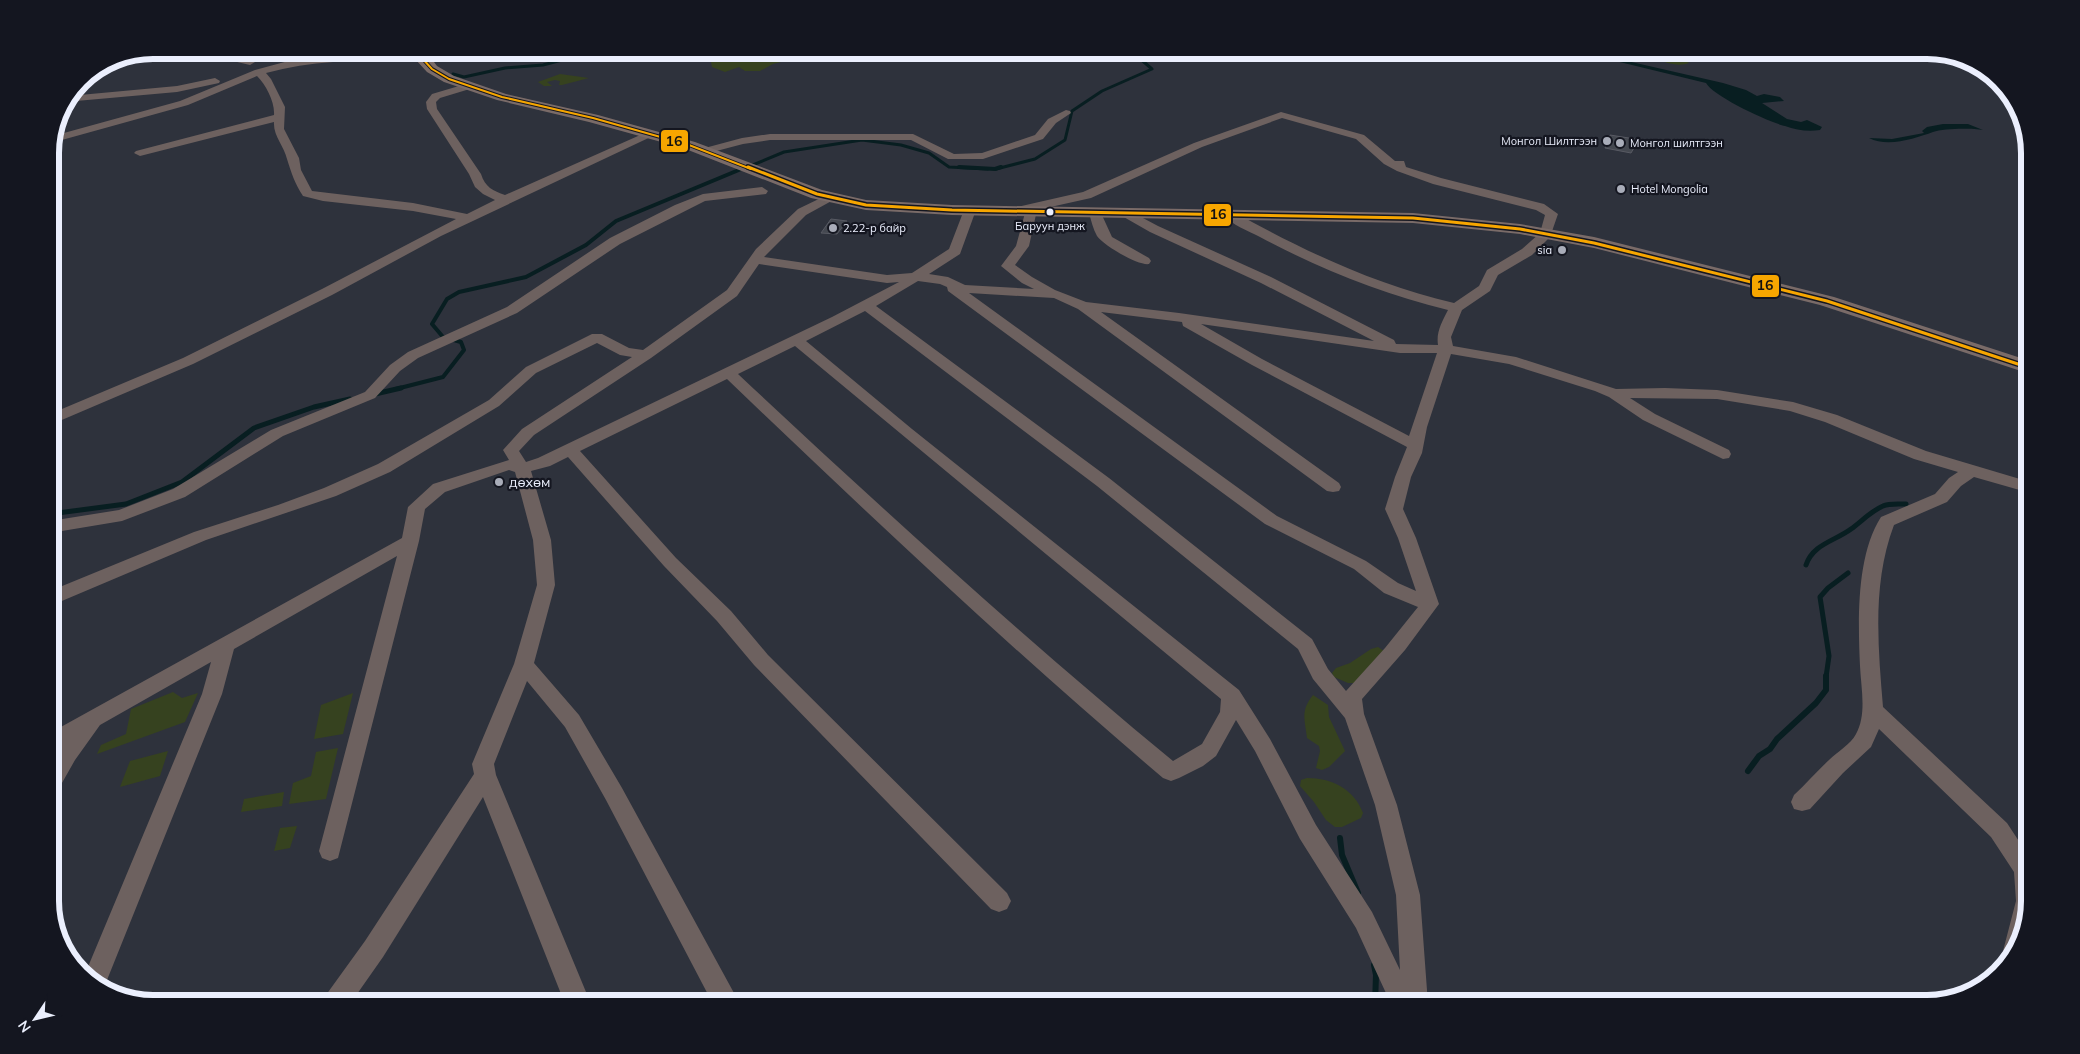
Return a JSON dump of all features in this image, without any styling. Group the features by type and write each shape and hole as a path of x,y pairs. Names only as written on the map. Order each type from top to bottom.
{"main road":[{"path":"424,59 432,69 448,79 502,97 651,134 705,151 759,173 831,198 866,205 970,210 1413,218 1520,229 1594,243 1827,301 2021,365"}],"street":[{"path":"236,59 250,62"},
{"path":"77,97 177,89 204,84 279,63 303,59"},
{"path":"60,138 184,103 259,72 312,59"},
{"path":"259,72 266,79 280,107 279,129 293,158 295,170 307,193 323,197 433,210 469,218"},
{"path":"469,86 436,96 431,102 432,109 475,174 478,186 485,192 507,200"},
{"path":"705,151 742,141 770,138 913,137 952,157 983,156 1039,137 1052,121 1066,113"},
{"path":"1333,487 1083,306 1027,280 1008,266 1010,262 1018,257 1023,249 1027,228 1025,211 1088,195 1198,145 1282,115 1360,137 1368,142 1382,158 1438,181 1540,207 1552,214 1546,234 1527,252 1492,273 1486,288 1456,308 1447,326 1444,337 1446,349 1414,453 1403,477 1394,509 1407,538 1430,604"},
{"path":"140,153 279,117"},
{"path":"59,416 188,361 327,292 469,218 651,134"},
{"path":"59,526 122,515 179,494 277,433 370,395 395,368 413,355 512,310 623,237 679,208 703,198 762,191"},
{"path":"574,995 485,775 483,764 524,664 546,585 542,540 522,468 511,450 528,432 646,354 732,293 756,260 802,212 831,198"},
{"path":"330,851 410,541 417,507 439,488 496,468 509,465 522,468 544,462 866,305 915,277 954,251 970,210"},
{"path":"1095,212 1103,235 1107,240 1144,261"},
{"path":"1126,213 1154,229 1266,280 1400,349"},
{"path":"1230,215 1269,238 1339,270 1429,302 1456,308"},
{"path":"756,260 887,279 915,277 943,280 963,289 1056,294"},
{"path":"943,280 1271,520 1360,565 1391,588 1430,604"},
{"path":"866,305 1103,482 1305,644 1320,674 1354,714"},
{"path":"1083,306 1179,317 1400,349 1446,349 1485,354 1511,360 1614,394 1649,417 1723,454"},
{"path":"1179,317 1257,362 1415,445"},
{"path":"59,595 182,542 284,509 384,468 494,403 531,370 597,337 625,352 646,354"},
{"path":"796,340 906,432 1232,696 1263,745 1308,832 1364,920 1400,995"},
{"path":"729,373 823,462 1103,716 1171,772 1195,760 1209,750 1230,712 1232,696"},
{"path":"1614,394 1650,392 1704,393 1791,407 1827,418 1915,453 1971,472 2021,486"},
{"path":"570,449 670,562 724,616 761,660 999,901"},
{"path":"1802,802 1835,767 1864,741 1871,724 1874,710 1869,614 1875,560 1881,534 1887,521 1941,498 1955,482 1971,472"},
{"path":"59,738 410,541"},
{"path":"1414,995 1408,895 1386,805 1354,714 1352,698 1360,686 1372,677 1400,645 1430,604"},
{"path":"96,976 212,694 226,643"},
{"path":"524,664 572,721 614,794 721,995"},
{"path":"1874,710 1999,830 2021,863"},
{"path":"59,768 67,754 95,718"},
{"path":"341,995 374,949 485,775"}],"green space":[{"path":"677,59 793,59 773,64 760,71 745,71 739,67 725,72 712,67 711,62 675,62"},
{"path":"1657,59 1682,59 1689,63 1677,65"},
{"path":"560,74 589,78 562,85 559,85 560,81 555,80 547,82 552,86 544,86 538,82"},
{"path":"1378,647 1387,653 1356,683 1348,683 1334,677 1332,673 1336,668 1350,663 1371,649"},
{"path":"173,692 182,698 198,693 185,722 97,754 101,745 126,734 131,709"},
{"path":"353,693 343,734 314,739 321,705"},
{"path":"1313,695 1328,705 1329,717 1345,751 1329,767 1322,770 1316,768 1320,751 1319,746 1307,738 1305,711"},
{"path":"338,748 326,799 289,804 293,783 311,776 316,752"},
{"path":"168,751 160,776 120,787 130,761"},
{"path":"1307,778 1325,780 1348,791 1354,797 1363,813 1361,818 1342,827 1335,827 1326,820 1300,786 1301,780"},
{"path":"284,792 282,806 241,812 244,799"},
{"path":"297,826 290,848 274,851 280,828"}],"shaded area":[{"path":"1607,59 1618,59 1723,83 1746,90 1757,96 1764,94 1780,97 1784,101 1762,103 1787,119 1801,122 1807,120 1822,127 1820,130 1811,131 1777,124 1719,95 1706,83"},
{"path":"1943,124 1968,124 1983,130 1944,130 1893,142 1877,141 1869,138 1892,139 1924,133 1922,131 1927,127"}],"building":[{"name":"Монгол шилтгээн","path":"1610,135 1638,141 1631,153 1605,148"},
{"name":"2.22-р байр","path":"831,219 847,221 837,234 821,233"}],"waterway":[{"path":"453,74 464,77 505,68 543,65 566,59"},
{"path":"996,169 1035,159 1065,140 1072,111 1102,91 1152,69 1140,59"},
{"path":"743,169 784,152 862,140 901,145 929,153 949,167 988,169"},
{"path":"396,389 443,377 464,350 461,342 443,337 432,324 447,299 459,292 526,277 586,245 616,221 746,167"},
{"path":"959,167 995,169 1001,167"},
{"path":"375,394 401,388"},
{"path":"59,513 126,504 182,482 254,428 314,407 350,399"},
{"path":"1806,565 1809,558 1819,548 1851,529 1874,511 1888,504 1906,504"},
{"path":"1826,677 1829,656 1820,597 1828,588 1848,573"},
{"path":"1748,771 1759,756 1770,749 1777,739 1816,703 1826,690 1826,677"},
{"path":"1340,838 1342,855 1358,893"},
{"path":"1374,965 1376,975 1375,995"}],"transit line":[{"name":"16","path":"423,59 432,69 449,79 502,97 593,118 689,145 817,194 866,205 952,210 1413,218 1520,229 1594,243 1827,301 2021,365"}],"place":[{"name":"Монгол Шилтгээн","path":"1607,141"},
{"name":"Монгол шилтгээн","path":"1620,143"},
{"name":"Hotel Mongolia","path":"1621,189"},
{"name":"Баруун дэнж","path":"1050,212"},
{"name":"2.22-р байр","path":"833,228"},
{"name":"sia","path":"1562,250"},
{"name":"дөхөм","path":"499,482"}]}
